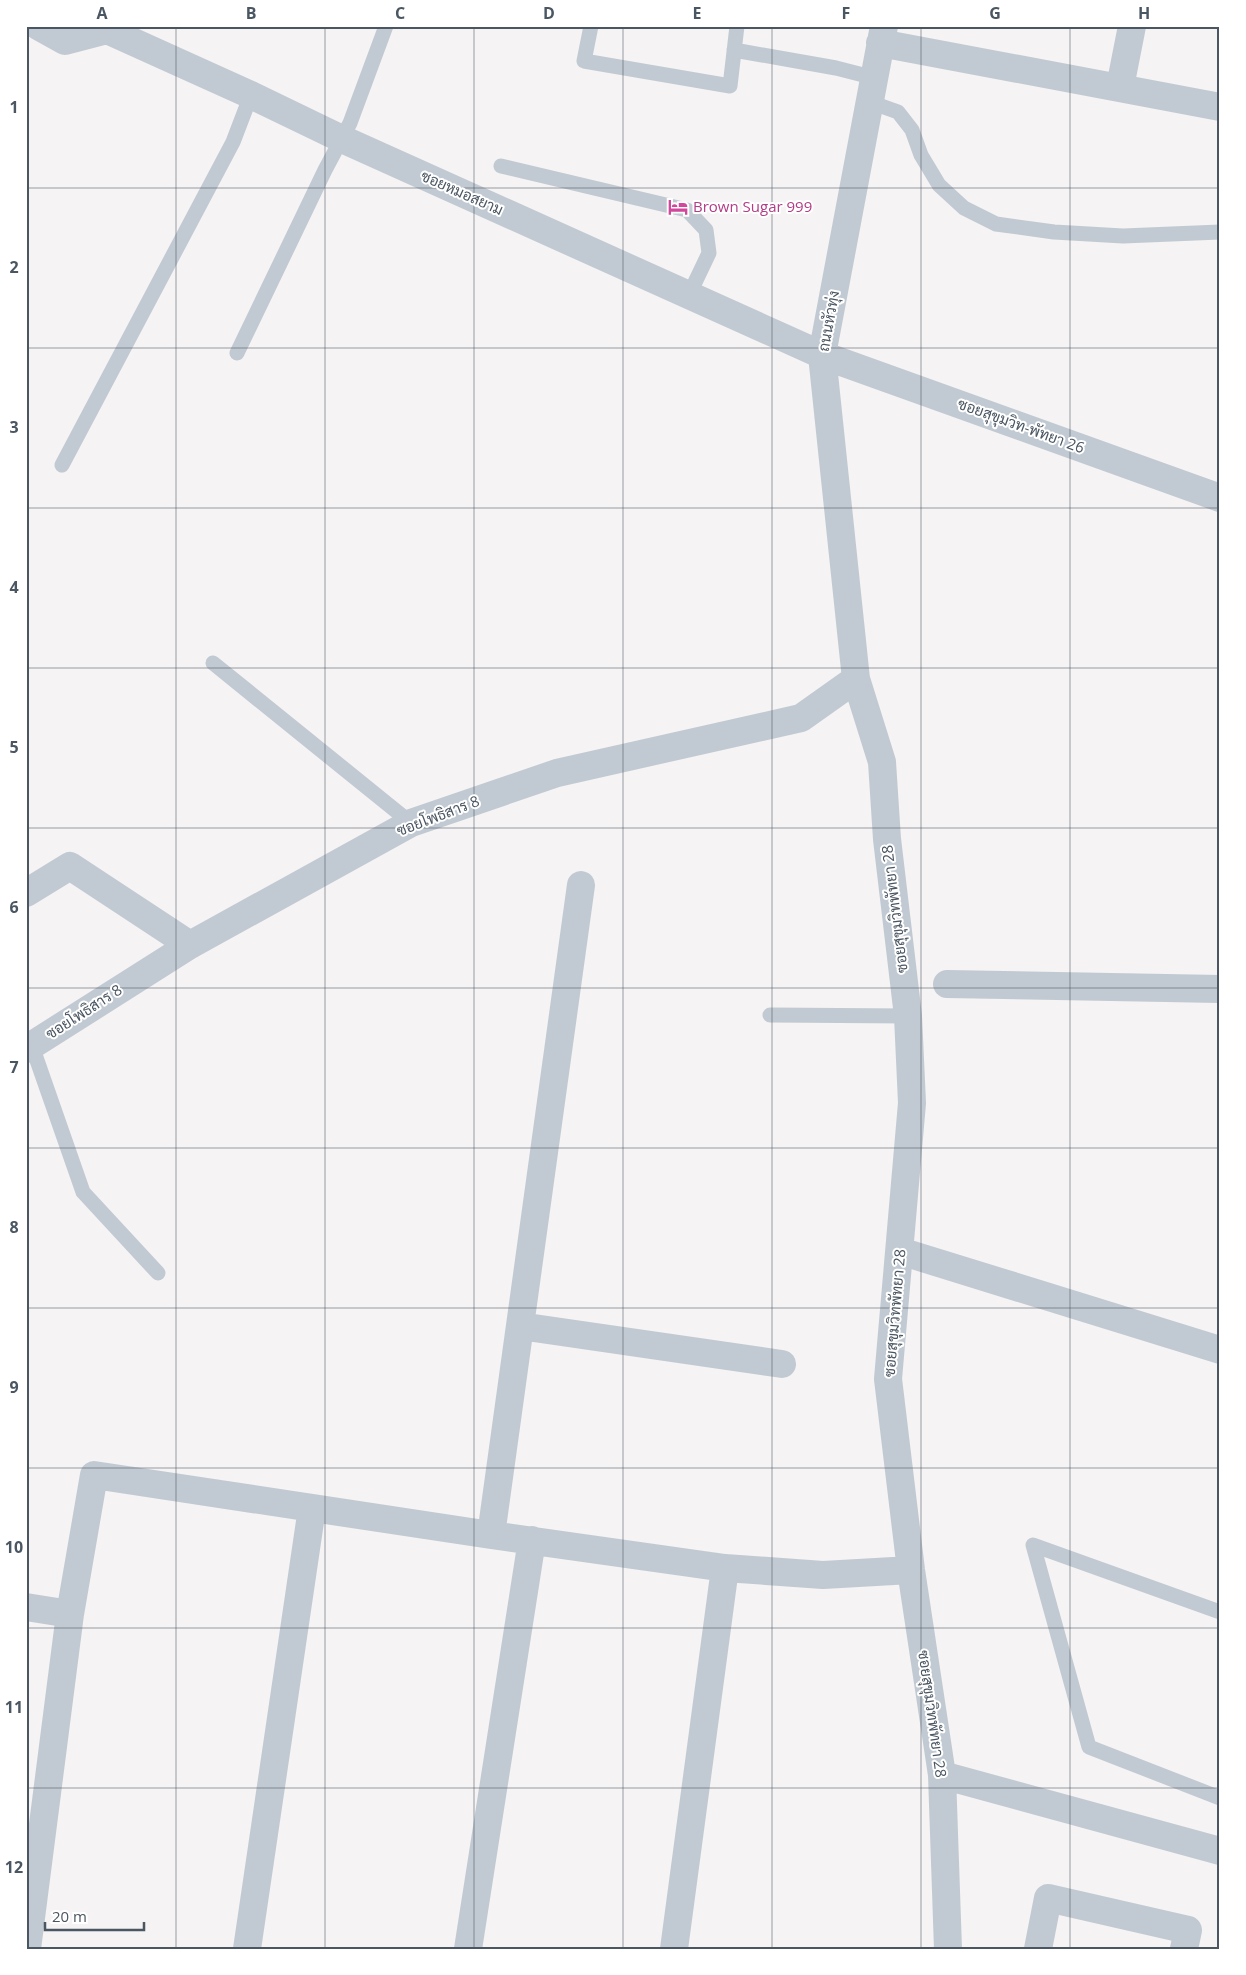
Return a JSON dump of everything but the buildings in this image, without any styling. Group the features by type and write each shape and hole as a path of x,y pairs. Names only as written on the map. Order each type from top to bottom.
{"street":[{"path":"38,26 65,41 108,28"},
{"path":"1120,87 1132,26"},
{"name":"ซอยหมอสยาม","path":"108,28 342,139 822,355"},
{"path":"882,34 1120,87 1220,107"},
{"name":"ถนนหัวทุ่ง","path":"856,679 822,355 882,34"},
{"name":"ซอยสุขุมวิท-พัทยา 26","path":"822,355 1220,498"},
{"name":"ซอยโพธิสาร 8","path":"29,1047 190,945 411,823 557,773 802,718 856,679"},
{"name":"ซอยสุขุมวิทพัทยา 28","path":"856,679 882,762 887,839 908,1016 912,1103 888,1379 911,1570 942,1775 948,1949"},
{"path":"26,893 70,866 190,945"},
{"path":"491,1535 581,885"},
{"path":"947,984 1220,989"},
{"path":"900,1251 1220,1350"},
{"path":"520,1326 782,1364"},
{"path":"27,1949 70,1614 94,1475 725,1568 823,1575 911,1570"},
{"path":"247,1949 312,1508"},
{"path":"468,1949 532,1540"},
{"path":"674,1949 725,1568"},
{"path":"26,1607 70,1614"},
{"path":"942,1775 1220,1851"},
{"path":"1038,1949 1048,1898 1188,1930 1184,1949"}],"lane":[{"path":"237,353 325,170 350,123 386,26"},
{"path":"591,26 584,61 730,86 737,26"},
{"path":"734,50 836,68 872,90 898,112 912,130 922,155 939,185 964,208 996,224 1054,232 1124,236 1220,232"},
{"path":"62,464 233,142 251,95"},
{"path":"501,166 687,210 706,230 709,253 690,295"},
{"path":"213,663 411,823"},
{"path":"770,1015 908,1016"},
{"path":"29,1047 83,1192 158,1273"},
{"path":"1220,1612 1033,1545 1089,1747 1220,1798"}],"place":[{"name":"Brown Sugar 999","path":"678,207"}]}
